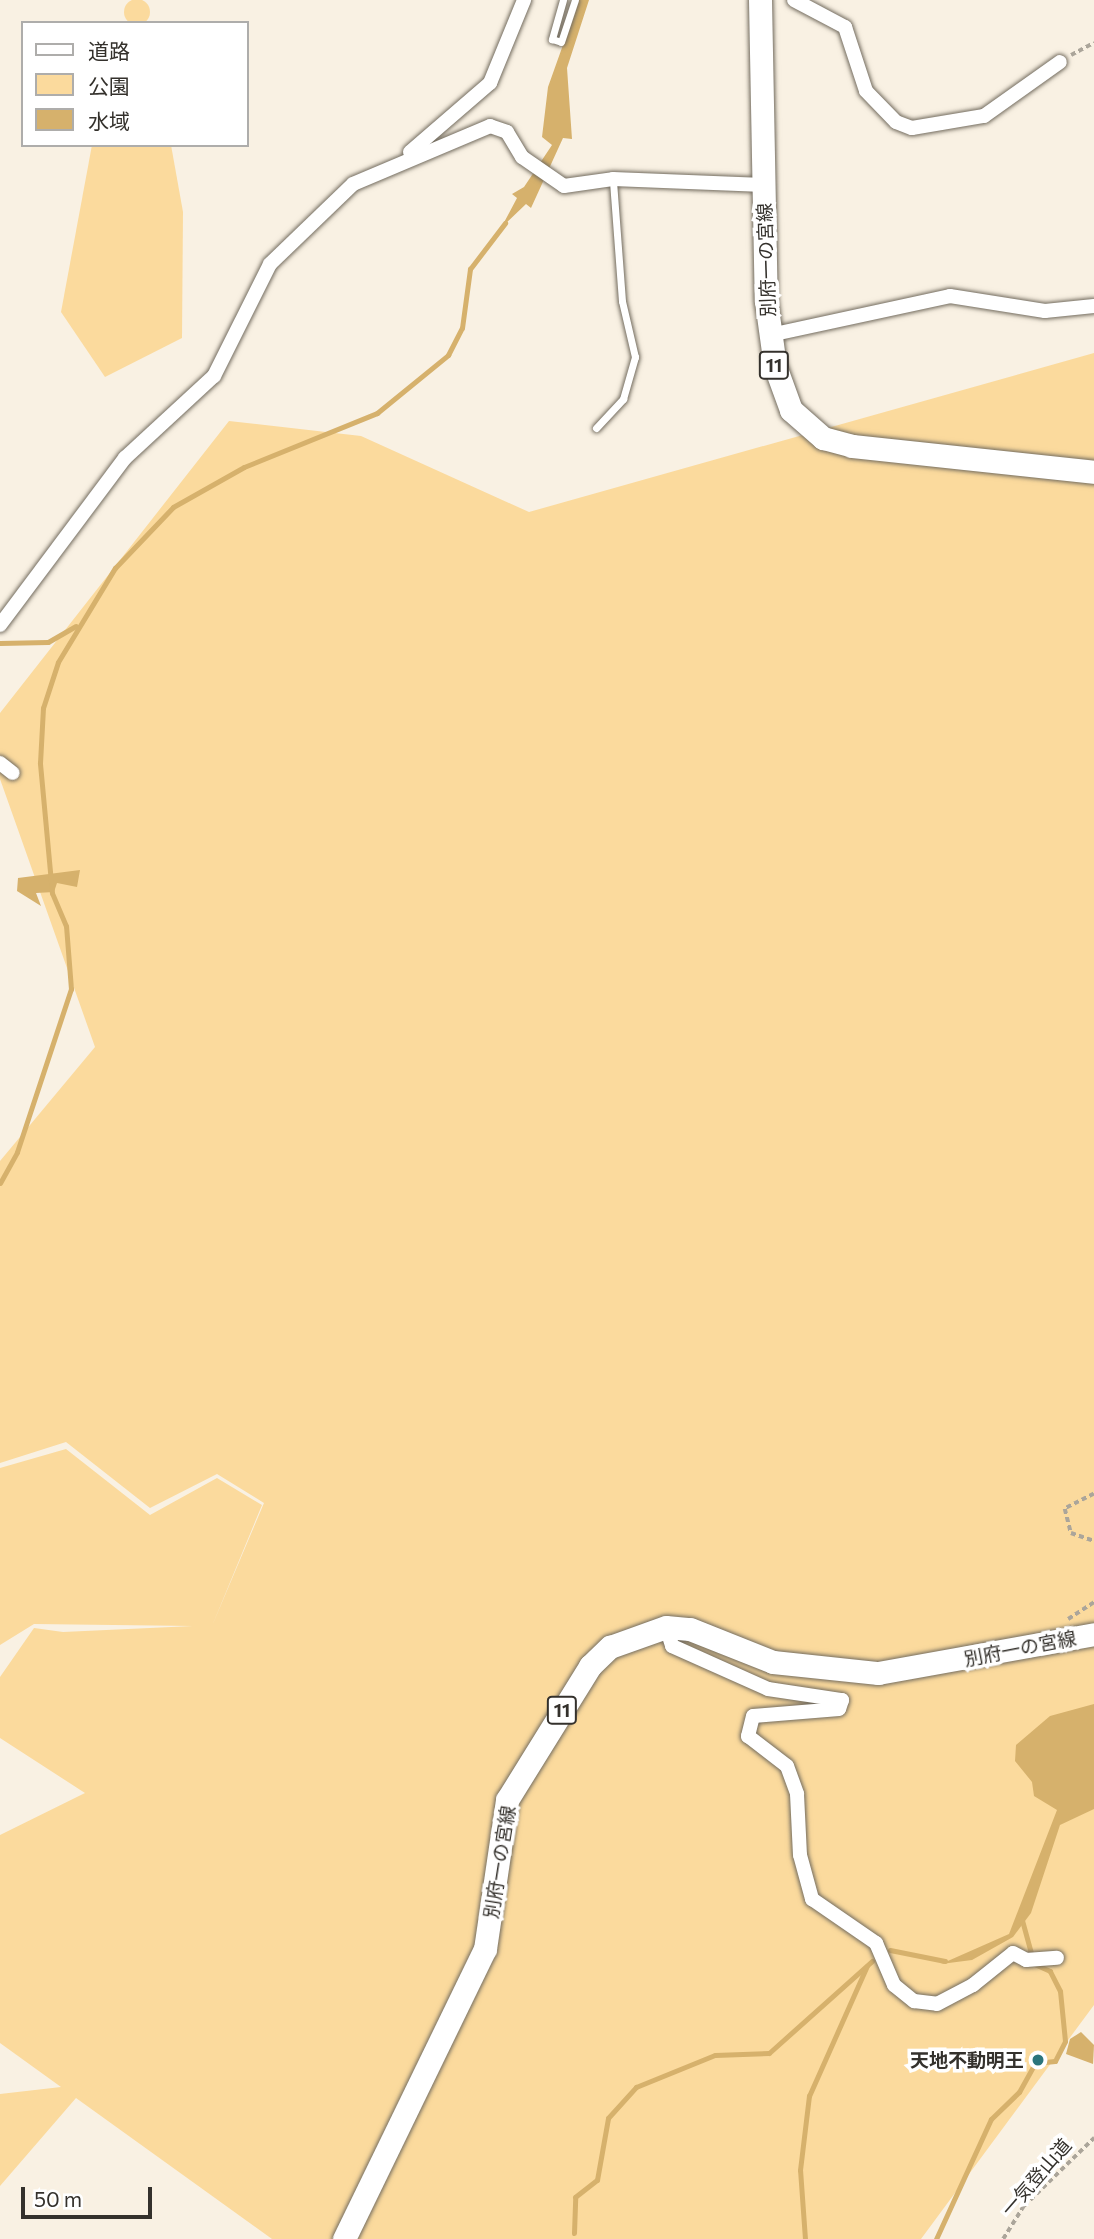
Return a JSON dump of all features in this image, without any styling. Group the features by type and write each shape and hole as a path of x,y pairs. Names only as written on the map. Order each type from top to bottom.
{"main road":[{"name":"別府一の宮線","path":"760,0 770,335 786,401 823,438 1094,472"},
{"name":"別府一の宮線","path":"344,2239 412,2088 485,1948 507,1800 590,1666 637,1633 666,1627 712,1637 750,1657 839,1673 916,1669 1094,1634"}],"street":[{"path":"399,162 490,83 524,0"},
{"path":"794,0 845,27 866,91 896,122 912,128 984,116 1060,62"},
{"path":"0,625 125,458 214,376 270,264 333,199 399,162 490,125 507,132 532,166 552,181 579,186 614,179 764,185"},
{"path":"770,335 950,296 1045,311 1094,306"},
{"path":"0,762 13,773"},
{"path":"666,1627 672,1646 768,1689 842,1700 839,1709 753,1716 748,1736 787,1766 797,1794 800,1855 812,1899 876,1943 894,1985 914,2001 937,2004 973,1986 1013,1953 1026,1960 1056,1958"}],"lane":[{"path":"563,0 552,39 561,42 575,0"},
{"path":"596,428 623,399 635,358 622,301 614,179"}],"path":[{"path":"1060,62 1094,43"},
{"path":"1094,1494 1065,1509 1071,1533 1094,1541"},
{"name":"一気登山道","path":"1003,2239 1024,2206 1094,2138"}],"green space":[{"path":"132,0 142,0 149,7 146,21 128,21 125,17 125,7"},
{"path":"92,147 171,147 183,212 182,338 105,377 61,312"},
{"path":"1094,353 1094,2005 921,2239 272,2239 76,2098 0,2186 0,2094 61,2087 0,2043 0,1835 85,1793 0,1738 0,1677 34,1628 63,1632 193,1626 34,1624 0,1645 0,1468 66,1449 150,1515 217,1478 262,1505 212,1626 264,1503 217,1474 150,1508 66,1442 0,1463 0,1161 95,1047 0,779 0,713 229,421 361,436 529,512"}],"water":[{"path":"579,0 589,0 567,68 572,139 563,138 531,208 526,204 501,228 517,198 512,194 524,187 552,145 542,137 548,87"},
{"path":"80,870 77,887 57,883 54,892 36,893 41,906 17,891 18,878"},
{"path":"1094,1704 1094,1809 1060,1825 1031,1913 1013,1937 972,1960 941,1964 1009,1934 1057,1810 1034,1796 1032,1782 1015,1761 1016,1745 1050,1716"},
{"path":"1081,2032 1094,2045 1093,2064 1066,2054 1070,2039"}],"waterway":[{"path":"0,1183 17,1152 71,989 66,926 52,893 40,763 43,708 58,662 115,568 173,507 244,467 377,413 448,355 462,328 470,269 505,223"},
{"path":"0,643 48,642 76,626"},
{"path":"936,2239 991,2119 1019,2092 1035,2063 1055,2061 1065,2041 1060,1991 1050,1971 1034,1964 1022,1920"},
{"path":"890,1950 945,1961"},
{"path":"574,2233 575,2197 597,2180 608,2118 636,2087 715,2055 769,2053 872,1961"},
{"path":"805,2239 800,2170 809,2096 867,1966"}],"place":[{"name":"天地不動明王","path":"1038,2060"}]}
